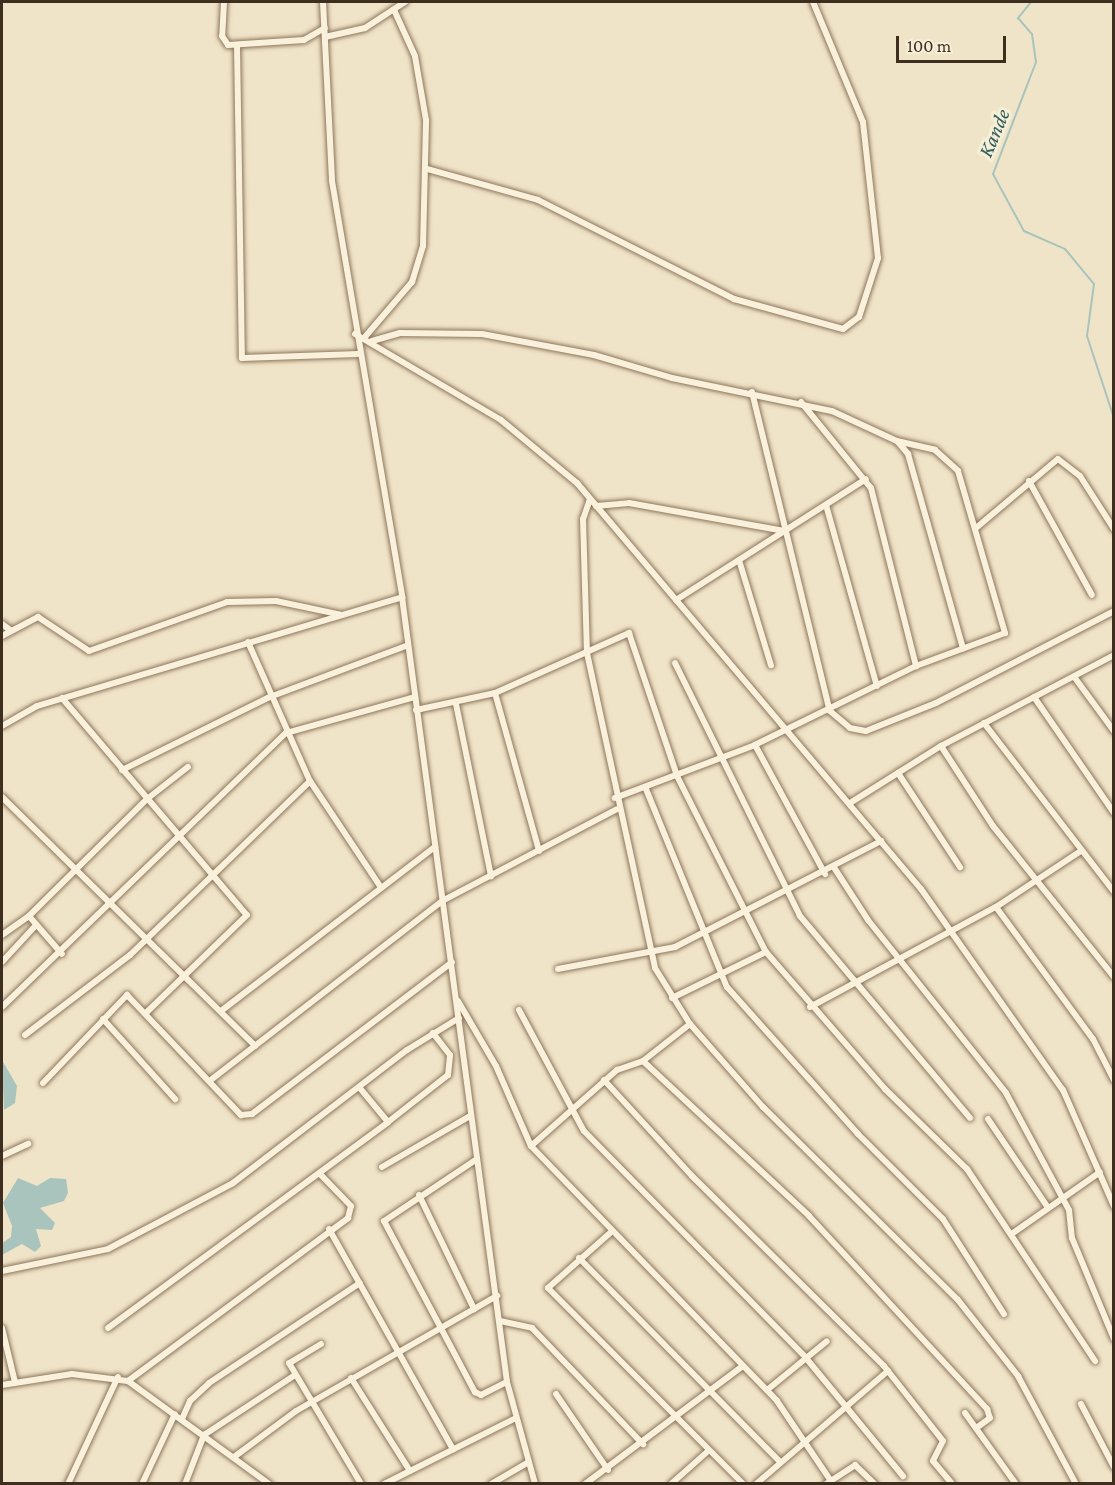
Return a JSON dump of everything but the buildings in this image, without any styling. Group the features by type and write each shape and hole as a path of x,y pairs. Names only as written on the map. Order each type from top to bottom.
{"street":[{"path":"224,2 223,41 237,45 304,40 325,28"},
{"path":"323,2 332,181 358,354 402,597 507,1382 514,1419 535,1484"},
{"path":"325,38 365,28 405,2"},
{"path":"427,169 538,200 734,299 843,329 859,317 878,258 863,122 813,2"},
{"path":"364,338 412,282 423,246 427,169 426,120 415,56 394,10"},
{"path":"237,45 242,358 358,354"},
{"path":"356,333 501,420 590,499 850,803 951,932 1063,1090 1113,1206"},
{"path":"372,341 400,333 482,334 801,402 947,459 966,488 1006,630 916,666 830,711 755,745 646,789 615,798"},
{"path":"752,392 784,531 830,711 850,728 866,731 979,683 1113,611"},
{"path":"801,402 866,479 916,666"},
{"path":"897,441 908,454 963,648"},
{"path":"976,528 1029,481 1064,460 1113,529"},
{"path":"676,600 866,479"},
{"path":"1029,481 1092,595"},
{"path":"590,499 583,519 587,653 617,809 652,952 672,998 690,1024 763,1107 958,1300 1018,1376 1076,1484"},
{"path":"596,506 629,503 784,531"},
{"path":"826,505 877,686"},
{"path":"739,560 771,665"},
{"path":"2,726 62,698 402,597"},
{"path":"2,636 38,617 88,651 227,602 276,601 344,615"},
{"path":"2,624 10,630"},
{"path":"416,710 456,704 495,693 629,633 677,776 766,952 810,1007 967,1170 1013,1233 1095,1361"},
{"path":"248,642 286,733 310,781 380,886"},
{"path":"122,770 270,697 408,645"},
{"path":"850,803 941,746 1075,678 1113,655"},
{"path":"675,663 800,916 970,1118"},
{"path":"1075,678 1113,731"},
{"path":"495,693 539,851"},
{"path":"2,1007 62,954 286,733 415,697"},
{"path":"1034,697 1113,813"},
{"path":"62,698 247,918 186,979 147,1012"},
{"path":"456,704 491,876"},
{"path":"984,723 1113,892"},
{"path":"755,745 825,874"},
{"path":"941,746 993,826 1039,880 1113,976"},
{"path":"2,935 29,916 147,799 188,767"},
{"path":"897,773 960,867"},
{"path":"25,1035 148,937 215,879 310,781"},
{"path":"646,789 719,976 858,1134 943,1219 1004,1314"},
{"path":"2,801 78,868 255,1046"},
{"path":"212,1079 444,900 617,809"},
{"path":"558,969 652,952 703,935 835,869 881,841"},
{"path":"221,1011 380,886 435,847"},
{"path":"810,1007 996,907 1081,851"},
{"path":"835,869 899,960 1006,1093 1071,1215 1072,1238 1113,1339"},
{"path":"996,907 1093,1038 1113,1080"},
{"path":"29,916 62,954"},
{"path":"2,962 36,925"},
{"path":"672,998 766,952"},
{"path":"43,1083 127,995 147,1012 212,1079 241,1115 252,1114 452,962"},
{"path":"457,1000 496,1065 531,1146 610,1233 767,1390 805,1437 833,1481"},
{"path":"519,1010 571,1109 627,1177 806,1358 903,1476"},
{"path":"2,1271 108,1249 233,1183 359,1087 459,1018"},
{"path":"103,1019 175,1099"},
{"path":"531,1146 604,1080 643,1061 690,1024"},
{"path":"108,1328 321,1175 448,1075 450,1055 433,1034"},
{"path":"643,1061 809,1216 967,1386 990,1414 976,1428"},
{"path":"604,1080 692,1176 888,1371 942,1441 933,1461 952,1484"},
{"path":"359,1087 388,1122"},
{"path":"382,1167 470,1116"},
{"path":"988,1119 1047,1206"},
{"path":"2,1156 28,1144"},
{"path":"477,1159 419,1195 384,1221 477,1394 507,1382"},
{"path":"1013,1233 1047,1206 1100,1172"},
{"path":"128,1381 329,1229 348,1218 351,1206 321,1175"},
{"path":"419,1195 474,1309"},
{"path":"329,1229 453,1449"},
{"path":"610,1233 579,1258 548,1288 707,1452 743,1484"},
{"path":"579,1258 711,1395 779,1461"},
{"path":"182,1419 190,1401 209,1383 360,1283"},
{"path":"234,1457 308,1403 497,1296"},
{"path":"500,1322 532,1328 643,1444"},
{"path":"2,1328 15,1382"},
{"path":"767,1390 827,1341"},
{"path":"321,1344 290,1361 308,1403 361,1484"},
{"path":"585,1484 608,1470 676,1418 711,1395 743,1366"},
{"path":"756,1484 805,1437 888,1371"},
{"path":"2,1385 72,1374 118,1377 128,1381 182,1419 264,1482"},
{"path":"185,1484 204,1435 295,1375"},
{"path":"68,1484 118,1377"},
{"path":"351,1378 410,1471"},
{"path":"556,1394 608,1470"},
{"path":"1080,1404 1113,1467"},
{"path":"965,1413 1016,1484"},
{"path":"142,1484 175,1414"},
{"path":"384,1484 514,1419"},
{"path":"671,1484 707,1452"},
{"path":"491,1484 527,1463"},
{"path":"826,1484 859,1465 875,1484"}],"water":[{"path":"2,1060 17,1086 15,1103 4,1110"},
{"path":"18,1178 37,1186 50,1178 66,1179 68,1193 64,1201 40,1208 55,1223 52,1230 36,1229 41,1246 35,1252 22,1244 2,1255 2,1243 11,1237 12,1226 3,1203"}],"waterway":[{"name":"Kande","path":"1031,2 1018,18 1032,34 1036,62 993,174 1024,231 1065,249 1094,284 1087,336 1114,418"}]}
